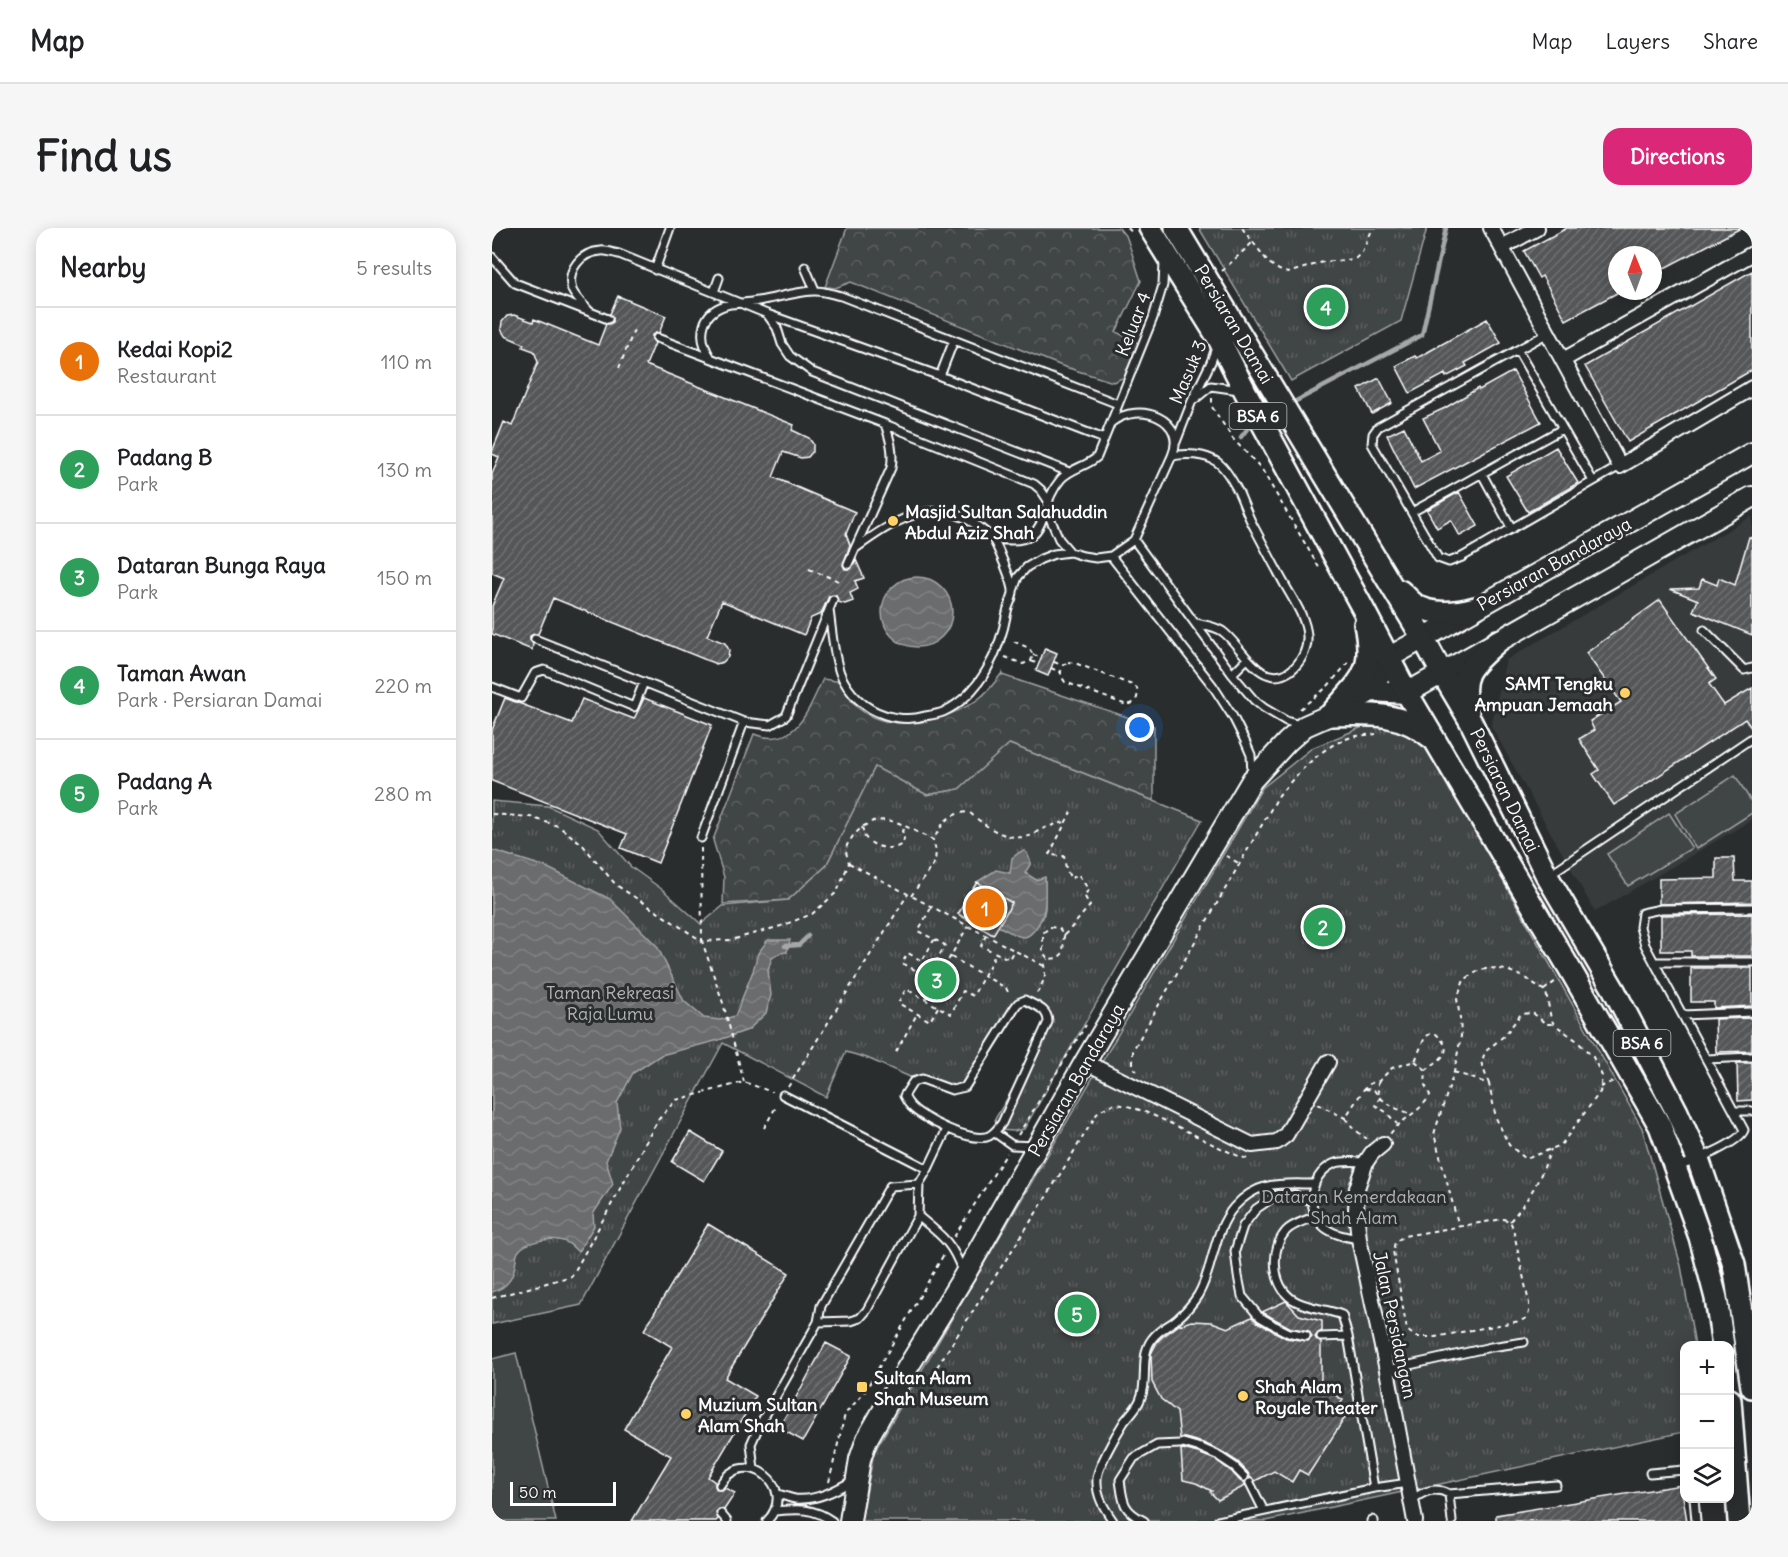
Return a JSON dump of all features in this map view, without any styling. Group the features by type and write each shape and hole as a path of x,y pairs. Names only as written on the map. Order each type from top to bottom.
{"main road":[{"name":"Persiaran Damai","path":"1176,228 1209,283 1245,391 1388,658 1660,1126 1700,1237 1716,1298 1722,1341"},
{"name":"Persiaran Damai","path":"1141,231 1164,252 1224,327 1387,578 1471,722 1547,876 1614,990 1677,1112 1698,1159 1734,1264 1749,1342 1752,1387"},
{"name":"Persiaran Bandaraya","path":"1388,658 1752,453"},
{"path":"1388,658 1371,691 1407,693 1752,497"},
{"path":"1387,578 1415,605 1426,610 1457,613 1475,608"},
{"path":"1330,715 1362,678 1368,666 1368,637 1362,607"},
{"path":"1471,722 1465,700 1464,688 1467,676 1473,664 1498,641"},
{"name":"Persiaran Bandaraya","path":"850,1521 860,1459 867,1439 964,1276 1085,1062 1252,780 1305,726 1330,715 1371,691"},
{"path":"1330,715 1377,714 1396,718 1420,728 1434,740"},
{"path":"1734,1480 1739,1521"}],"street":[{"path":"1491,228 1620,466 1752,388"},
{"path":"1502,247 1537,228"},
{"path":"1563,360 1752,254"},
{"path":"1085,1062 1252,1145 1277,1142 1286,1135 1328,1062"},
{"name":"Jalan Persidangan","path":"1381,1146 1366,1162 1357,1188 1356,1212 1359,1239 1387,1370 1415,1521"}],"lane":[{"path":"655,270 670,228"},
{"path":"590,312 577,298 572,288 571,276 576,262 587,253 602,250 619,254 766,314 940,376 1104,439"},
{"name":"Keluar 4","path":"1069,472 1092,462 1097,457 1153,318 1163,285 1164,252"},
{"path":"492,257 515,283 608,319"},
{"path":"805,267 815,290"},
{"path":"714,292 719,278"},
{"path":"711,358 704,348 702,332 706,318 715,310 729,304 745,304 815,290 840,296 1118,405"},
{"path":"766,314 777,328 782,344 790,356 812,372 1069,472 1060,481 1041,525 1034,534 1021,540 1008,541 992,538 958,515 931,512 903,518 886,526 856,548"},
{"name":"Masuk 3","path":"1134,540 1176,447 1192,401 1211,362 1224,327"},
{"path":"1548,333 1378,427 1373,434 1372,444 1438,558 1449,562 1512,529 1620,466"},
{"path":"657,338 885,424 1034,484 1049,502"},
{"path":"940,376 954,340"},
{"path":"1518,351 1593,481"},
{"path":"1192,401 1211,386 1245,391"},
{"path":"1110,424 1120,416 1129,413 1149,414 1167,422 1176,442"},
{"path":"848,564 891,468 892,448 885,424"},
{"path":"1412,512 1563,429"},
{"path":"1172,456 1182,454 1209,458 1218,462 1226,471 1300,612 1307,636 1306,647 1302,658 1288,672 1278,676 1267,675 1256,668 1223,632 1196,623"},
{"path":"1482,474 1512,529"},
{"path":"1047,511 1050,522 1070,552"},
{"path":"992,538 1013,591"},
{"path":"829,610 834,651 841,675 853,695 873,712 894,718 917,718 943,712 964,698 983,677 1002,637 1018,577 1027,567 1054,554 1070,552 1096,558 1111,556 1134,540 1232,674 1254,700 1286,721 1305,726"},
{"path":"1111,556 1213,686 1233,717 1251,755 1252,780"},
{"path":"535,639 744,722 770,725 786,716 833,600"},
{"path":"1704,630 1744,670 1752,668"},
{"path":"1232,674 1247,659"},
{"path":"492,687 521,698 535,673 544,670 634,707 644,682"},
{"path":"701,838 744,722"},
{"path":"1547,876 1752,738"},
{"path":"1675,1168 1740,1138 1744,1130 1645,945 1640,927 1642,913 1660,909 1752,908"},
{"path":"1654,962 1752,962"},
{"path":"1025,1000 1046,1011 1048,1022 1002,1123 994,1133 987,1137 973,1138 947,1129 910,1105 904,1096 913,1082 922,1079 952,1090 965,1087 1018,1003 1025,1000"},
{"path":"1683,1015 1752,1012"},
{"path":"1706,1059 1752,1057"},
{"path":"783,1095 928,1169"},
{"path":"1734,1111 1752,1111"},
{"path":"818,1322 838,1322 860,1318 867,1310 918,1216 918,1184 928,1169 947,1129"},
{"path":"994,1133 1012,1145 1036,1146"},
{"path":"1359,1239 1342,1236 1325,1228 1316,1216 1311,1201 1314,1184 1320,1174 1334,1164 1350,1161 1366,1162"},
{"path":"1113,1521 1101,1504 1096,1478 1125,1420 1140,1402 1145,1380 1144,1365 1150,1341 1162,1327 1177,1319 1198,1296 1221,1230 1234,1208 1255,1191 1275,1183 1314,1184"},
{"path":"754,1469 751,1444 759,1426 818,1322 821,1306 890,1186 918,1184"},
{"path":"1311,1201 1295,1196 1275,1196 1256,1209 1243,1226 1235,1251 1242,1296 1258,1316 1290,1333 1320,1337 1348,1336"},
{"path":"918,1216 946,1240 958,1258 964,1276"},
{"path":"1316,1216 1287,1229 1280,1240 1275,1260 1279,1283 1291,1298 1342,1316 1348,1336 1374,1488"},
{"path":"1387,1370 1524,1342"},
{"path":"1144,1521 1137,1518 1123,1504 1120,1480 1134,1458 1157,1445 1182,1443 1199,1447 1219,1456 1247,1480 1264,1511"},
{"path":"720,1485 734,1471 744,1468 754,1469 769,1478 777,1494 777,1503 767,1521"},
{"path":"1650,1473 1680,1470"},
{"path":"777,1494 795,1499 819,1497 857,1478"},
{"path":"1218,1521 1408,1483"},
{"path":"1411,1501 1421,1492 1430,1490 1441,1490 1449,1494 1556,1485"},
{"path":"1449,1494 1452,1521"},
{"path":"1694,1503 1696,1521"},
{"path":"774,1511 795,1509 818,1511 832,1521"},
{"path":"721,1514 727,1521"}],"path":[{"path":"1128,228 1141,231"},
{"path":"1242,228 1269,263 1288,273 1323,262 1354,259 1362,252 1373,228"},
{"path":"1209,283 1253,242"},
{"path":"619,368 634,330"},
{"path":"1211,386 1212,407 1233,439 1261,468 1324,576"},
{"path":"809,569 841,582"},
{"path":"1002,637 1029,648 1033,655 1041,657"},
{"path":"995,654 1023,664 1031,661 1039,664"},
{"path":"1031,661 1033,655"},
{"path":"1286,721 1327,687 1347,664 1350,656"},
{"path":"1053,662 1063,665"},
{"path":"1068,662 1075,663 1132,685 1137,688 1136,701 1124,704 1065,682 1060,672 1063,665 1068,662"},
{"path":"1051,668 1060,672"},
{"path":"1140,1074 1133,1068 1133,1050 1279,795 1304,765 1333,746 1352,737 1386,732"},
{"path":"764,1128 900,906 935,862 936,851 933,840 946,818 958,813 969,812 994,831 1007,836 1020,837 1031,836 1065,822"},
{"path":"1064,936 1090,906 1084,895 1089,890 1078,874 1071,879 1066,869 1064,856 1049,855 1071,812"},
{"path":"492,814 530,817 558,826 581,843 616,885 702,941 731,940 781,926 812,914 837,892 849,862 846,852 847,845 862,827 873,821 887,820 933,840"},
{"path":"862,827 866,837 874,845 893,848 900,846 904,840 902,831 905,826"},
{"path":"701,838 702,941 723,1003 744,1082"},
{"path":"849,862 1044,966"},
{"path":"932,907 918,931 945,945 928,977 902,963 908,953 922,961 934,940"},
{"path":"926,1000 968,926"},
{"path":"1050,927 1059,928 1064,936 1063,953 1058,958 1048,958 1042,952 1043,933 1050,927"},
{"path":"986,935 981,946 1009,959 1014,950"},
{"path":"938,1007 930,1021 898,1003 906,989 951,1014 963,991 973,996 996,953"},
{"path":"950,957 1006,988"},
{"path":"1032,1004 1043,984 1046,970 1044,966 1048,958"},
{"path":"1459,1227 1434,1134 1454,1072 1461,1036 1461,1018 1457,999 1464,980 1482,970 1500,969 1530,980 1546,992 1554,1024 1576,1040 1593,1057 1602,1076 1600,1092 1561,1145 1526,1159 1509,1144 1496,1118 1489,1084 1481,1062 1486,1051 1505,1035 1521,1014 1533,1013 1546,1024 1554,1024"},
{"path":"896,1052 917,1014"},
{"path":"828,1493 845,1414 864,1393 949,1245 1086,1025"},
{"path":"1308,1097 1345,1118 1354,1129 1381,1146 1397,1124 1412,1114 1430,1095 1425,1085 1426,1070 1446,1053 1447,1048 1439,1036 1430,1034 1425,1037 1415,1061"},
{"path":"1415,1061 1426,1070"},
{"path":"1380,1098 1377,1087 1379,1081 1392,1068 1415,1061"},
{"path":"1454,1072 1489,1084"},
{"path":"1345,1118 1364,1089 1371,1083 1379,1081"},
{"path":"492,1298 572,1276 658,1119 676,1100 744,1082 783,1095"},
{"path":"1364,1089 1374,1090 1380,1098 1395,1108 1412,1114"},
{"path":"1380,1098 1375,1105 1386,1112 1397,1124"},
{"path":"925,1379 933,1373 1098,1112 1111,1105 1122,1105 1142,1111 1246,1159 1256,1159"},
{"path":"1510,1221 1526,1203 1542,1175 1551,1149"},
{"path":"1503,1220 1510,1221 1514,1228 1529,1303 1527,1318 1435,1337 1416,1337 1407,1330 1393,1251 1395,1242 1404,1236 1503,1220"}],"shaded area":[{"name":"SAMT Tengku Ampuan Jemaah","path":"1752,516 1752,820 1595,912 1491,726 1506,660"}],"green space":[{"path":"847,228 1119,228 1127,238 1141,281 1116,332 1140,344 1125,377 1113,382 1062,366 851,282 835,288 825,287"},
{"path":"1199,228 1427,228 1401,321 1291,381"},
{"path":"1002,673 1002,675 1154,726 1154,801 1010,744 959,789 927,795 875,767 826,866 788,900 723,904 724,877 713,840 754,734 769,737 791,732 806,714 823,679 842,682 851,701 865,713 882,720 902,723 942,717 961,709 984,694"},
{"name":"Dataran Kemerdakaan Shah Alam","path":"1372,723 1418,730 1642,1128 1681,1266 1694,1341 1680,1341 1680,1433 1266,1521 861,1521 874,1452 1262,788 1312,748"},
{"name":"Taman Rekreasi Raja Lumu","path":"1009,744 1202,820 1024,1129 998,1130 995,1119 1050,1026 1048,1010 1026,998 1017,1000 963,1085 952,1087 922,1075 910,1077 867,1058 846,1052 826,1097 723,1043 581,1305 492,1324 492,801 548,806 598,829 631,867 663,890 701,924 723,906 788,900 826,866 875,767 927,795 959,789","holes":["1025,873 1036,880 1045,878 1043,918 1021,936 998,926 993,934 958,914 977,882"]},
{"path":"1735,775 1752,803 1752,813 1696,849 1675,814"},
{"path":"1669,813 1692,848 1628,886 1607,854"},
{"path":"516,1353 556,1521 492,1521 492,1359"}],"water":[{"path":"917,577 930,580 942,587 949,599 952,612 949,625 942,637 930,644 917,647 904,644 892,637 885,625 882,612 885,599 892,587 904,580"},
{"path":"492,850 546,867 610,899 657,946 684,1001 704,1018 720,1020 735,1016 758,953 768,940 790,940 787,952 772,958 768,970 771,995 766,1013 748,1030 661,1055 633,1073 617,1103 620,1128 606,1161 613,1184 593,1214 594,1226 578,1252 571,1245 558,1240 545,1240 526,1245 518,1252 511,1279 505,1286 492,1292"},
{"path":"1024,851 1031,863 1025,873 1036,880 1045,877 1045,904 1040,922 1033,932 1022,937 998,926 1012,903 977,882 996,870 1010,873 1012,858"}],"building":[{"path":"1567,228 1741,228 1662,269 1662,246 1608,246 1608,298 1566,320 1542,276 1539,278 1524,251"},
{"path":"1752,271 1752,370 1628,442 1585,366"},
{"path":"618,296 666,316 659,333 652,335 655,343 646,365 794,425 792,430 809,438 813,444 813,451 808,457 801,458 783,452 773,477 855,512 846,534 850,545 843,565 845,569 851,569 856,560 864,578 855,581 858,589 850,593 853,601 845,604 838,602 836,595 829,596 821,614 811,618 804,635 722,601 707,636 725,643 729,650 728,657 716,664 553,598 538,634 530,636 533,644 532,650 492,634 492,606 504,578 492,573 492,474 499,457 492,452 504,422 512,426 538,362 534,351 505,336 501,329 502,322 507,316 514,315 533,322 534,319 598,345 606,324 613,322 610,314"},
{"path":"1487,319 1501,343 1465,363 1467,366 1446,377 1445,374 1410,393 1396,366 1415,356 1417,358"},
{"path":"1513,371 1541,422 1414,489 1387,435 1404,427 1421,461 1440,451 1423,418"},
{"path":"1379,378 1392,403 1372,414 1359,389"},
{"path":"1556,447 1578,483 1528,512 1506,476"},
{"path":"1459,492 1478,526 1460,536 1451,520 1437,528 1427,510"},
{"path":"1749,537 1752,538 1752,635 1693,611 1698,600 1670,589 1699,588 1702,579 1717,585 1719,578 1735,585"},
{"path":"1660,600 1716,679 1709,684 1724,705 1752,688 1752,729 1745,719 1614,805 1593,774 1599,770 1579,739 1594,730 1590,721 1621,702 1586,653"},
{"path":"1045,648 1057,653 1048,676 1036,671"},
{"path":"505,698 572,723 582,699 634,719 644,698 712,725 658,863 621,848 627,834 492,781 492,730"},
{"path":"1716,858 1734,858 1735,881 1752,881 1752,902 1659,904 1659,879 1716,878"},
{"path":"977,882 1012,903 993,935 958,914"},
{"path":"1752,914 1752,956 1691,956 1691,951 1661,951 1661,915"},
{"path":"1691,968 1752,968 1752,1006 1714,1008 1714,1002 1691,1002"},
{"path":"1752,1018 1752,1051 1716,1052 1715,1019"},
{"path":"1737,1063 1752,1063 1752,1100 1738,1101"},
{"path":"690,1132 722,1151 704,1181 672,1162"},
{"path":"708,1224 789,1273 725,1378 756,1396 708,1477 715,1482 717,1490 725,1488 735,1493 724,1510 719,1509 716,1512 718,1519 716,1521 632,1521 671,1456 624,1429 672,1347 644,1330"},
{"path":"1286,1301 1299,1315 1322,1321 1322,1331 1315,1337 1321,1343 1321,1386 1343,1400 1336,1410 1346,1416 1308,1475 1299,1470 1292,1482 1274,1471 1255,1481 1238,1462 1219,1450 1203,1443 1180,1438 1177,1412 1161,1399 1152,1382 1151,1354 1162,1337 1179,1325 1192,1321 1212,1322 1228,1328 1252,1317 1286,1338 1308,1341 1312,1337 1309,1331 1291,1328 1262,1312"},
{"path":"826,1343 851,1356 803,1441 779,1428"},
{"path":"1181,1450 1216,1460 1245,1486 1218,1500 1210,1492 1212,1491 1196,1483 1183,1480"},
{"path":"1680,1485 1680,1503 1684,1503 1687,1521 1496,1521 1496,1515"}],"waterway":[{"path":"1296,401 1422,335 1446,228"},
{"path":"1241,437 1251,424"},
{"path":"785,946 799,945 808,936"}],"place":[{"name":"Taman Awan","path":"1326,307"},
{"name":"Masjid Sultan Salahuddin Abdul Aziz Shah","path":"893,521"},
{"name":"SAMT Tengku Ampuan Jemaah","path":"1625,693"},
{"name":"Kedai Kopi2","path":"985,908"},
{"name":"Padang B","path":"1323,927"},
{"name":"Dataran Bunga Raya","path":"937,980"},
{"name":"Padang A","path":"1077,1314"},
{"name":"Sultan Alam Shah Museum","path":"862,1387"},
{"name":"Shah Alam Royale Theater","path":"1243,1396"},
{"name":"Muzium Sultan Alam Shah","path":"686,1414"}]}
